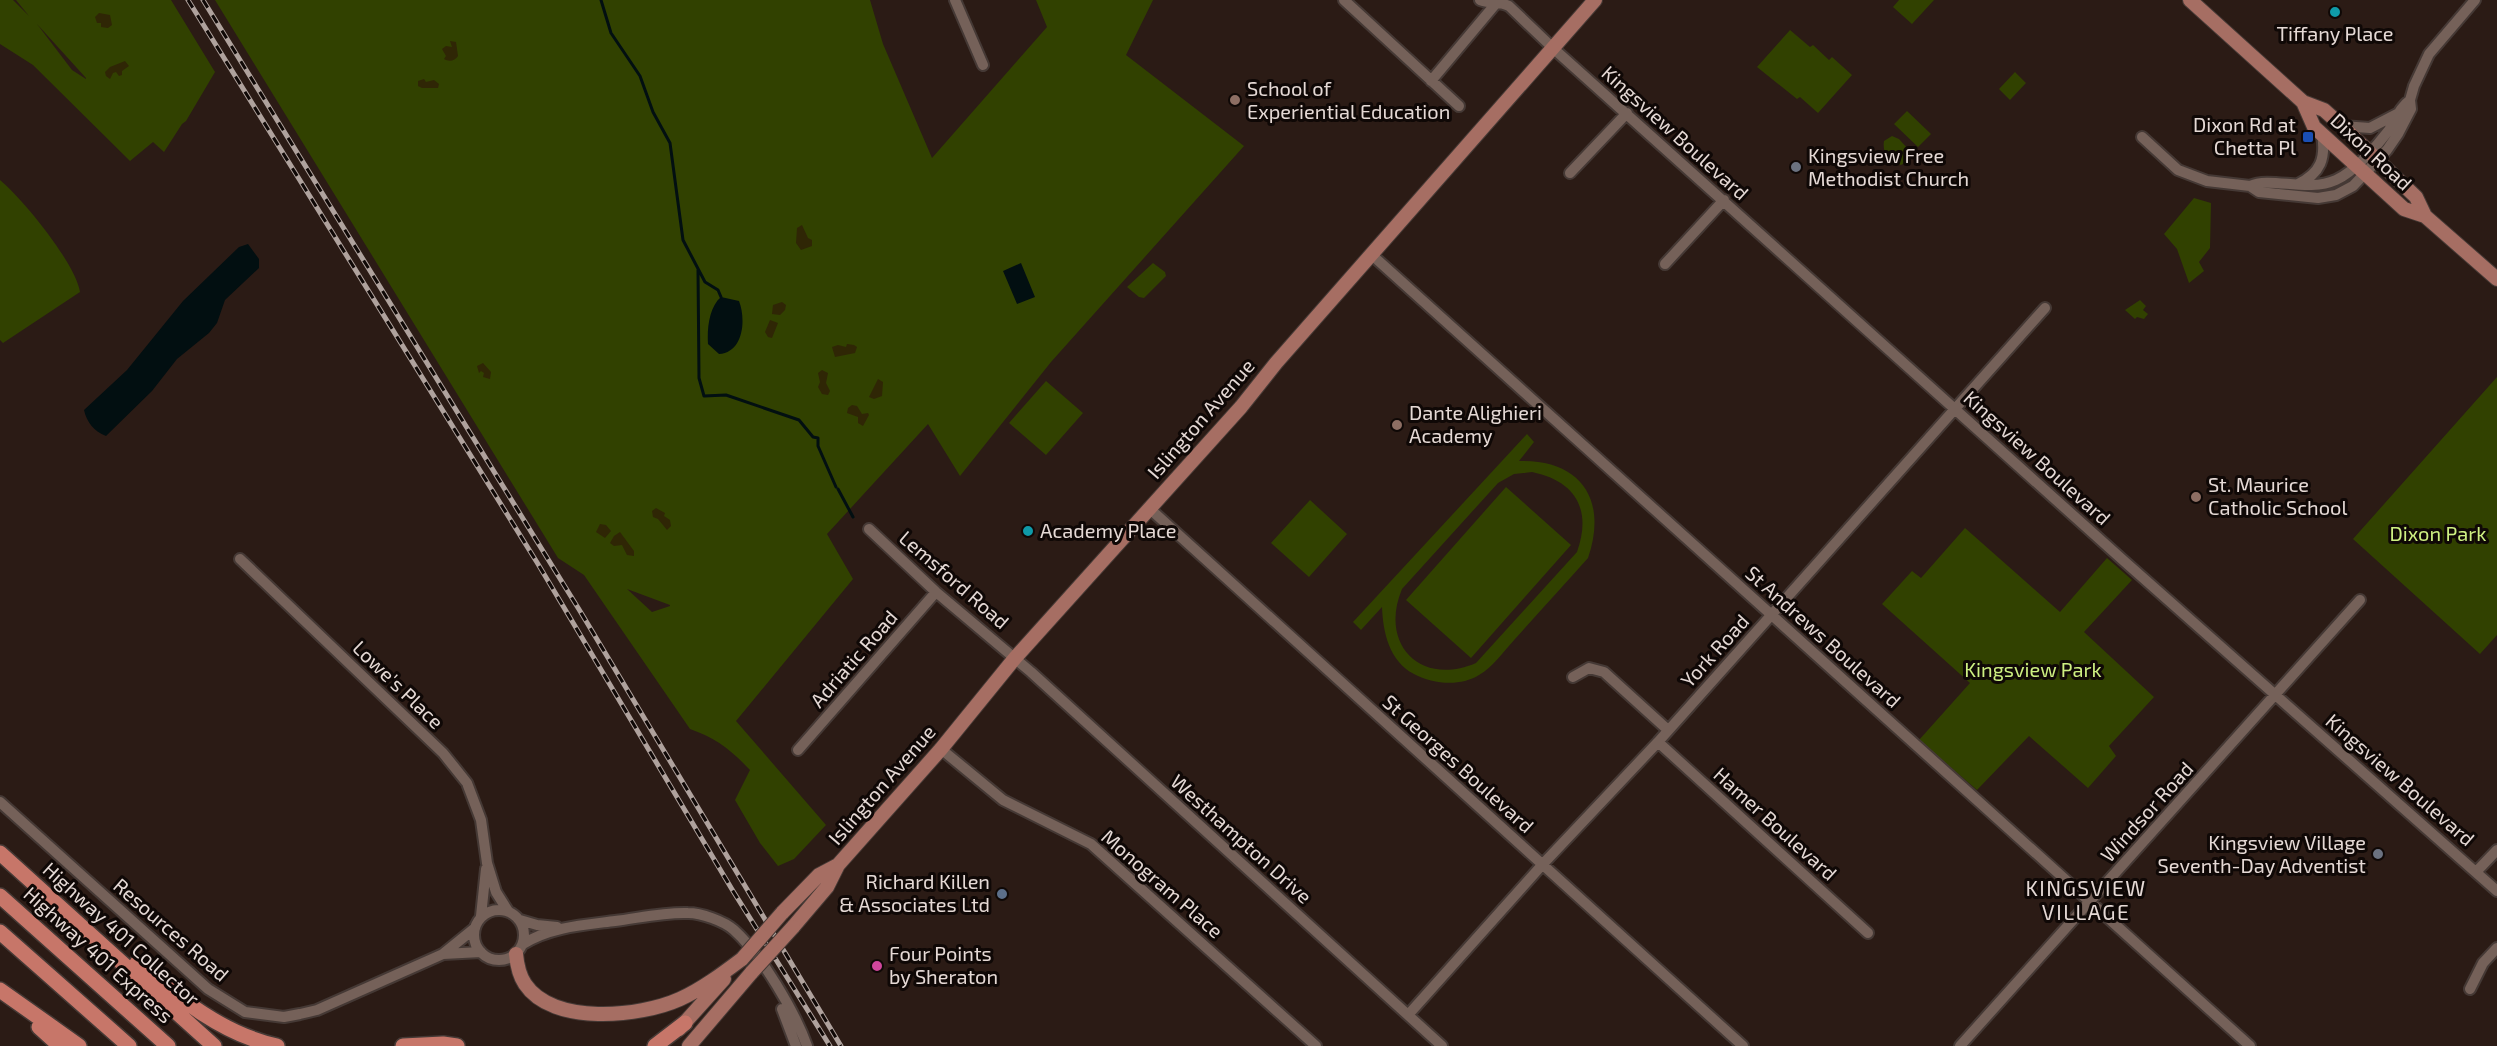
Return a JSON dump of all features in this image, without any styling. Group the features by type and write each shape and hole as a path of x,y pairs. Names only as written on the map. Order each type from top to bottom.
{"highway":[{"name":"Highway 401 Collector","path":"0,853 214,1046"},
{"name":"Highway 401 Express","path":"0,896 168,1046"},
{"path":"62,908 112,943 192,1009 218,1023 277,1046"},
{"path":"0,932 129,1046"},
{"path":"0,992 60,1046"},
{"path":"0,992 79,1046"},
{"path":"654,1046 685,1023"},
{"path":"403,1046 443,1044 457,1046"}],"main road":[{"name":"Islington Avenue","path":"689,1046 827,887 838,865 941,749 1015,658 1241,407 1276,363 1595,0"},
{"name":"Dixon Road","path":"2190,0 2302,102 2314,127 2404,209 2425,216 2497,279"},
{"name":"Dixon Road","path":"2302,102 2324,110 2342,126 2416,197 2425,216"},
{"name":"Islington Avenue","path":"663,1046 782,913 819,876 838,865"},
{"path":"519,949 518,970 526,986 550,1005 577,1013 634,1012 679,1000 708,984 742,960"},
{"path":"697,1046 707,1026"}],"street":[{"path":"955,0 983,65"},
{"path":"1344,0 1459,106"},
{"path":"1480,0 1488,3 1498,1"},
{"path":"2142,137 2178,170 2207,181 2250,186 2259,192 2306,198 2328,198 2344,191 2360,169 2405,123 2411,109 2410,100 2429,54 2475,0"},
{"path":"1431,81 1498,1"},
{"name":"Kingsview Boulevard","path":"1498,1 1509,6 1554,49 2275,695 2497,891"},
{"path":"2373,157 2403,105 2410,100"},
{"path":"1570,173 1627,113"},
{"path":"2342,126 2370,128 2399,113"},
{"path":"2294,186 2315,174 2321,165 2325,152 2322,134"},
{"path":"2250,186 2259,182 2294,186 2332,182 2360,169"},
{"path":"1665,264 1724,200"},
{"name":"St Andrews Boulevard","path":"1372,255 2250,1046"},
{"name":"York Road","path":"1408,1015 1542,864 1658,742 2045,308"},
{"name":"St Georges Boulevard","path":"1149,508 1743,1046"},
{"name":"Lemsford Road","path":"869,529 936,592 1015,658"},
{"name":"Lowe's Place","path":"240,559 443,753 467,783 481,820 487,863 496,892 507,911"},
{"name":"Adriatic Road","path":"798,750 936,592"},
{"name":"Windsor Road","path":"1960,1046 2360,600"},
{"name":"Westhampton Drive","path":"1015,658 1442,1046"},
{"path":"1574,677 1589,668 1604,672 1668,730"},
{"name":"Hamer Boulevard","path":"1658,742 1868,933"},
{"name":"Monogram Place","path":"941,749 1003,800 1092,844 1316,1046"},
{"name":"Resources Road","path":"0,802 208,989 245,1012 284,1017 317,1010 443,954 475,928"},
{"path":"2476,872 2497,850"},
{"name":"Lowe's Place","path":"481,916 487,863"},
{"path":"567,927 537,925 520,920 507,911 493,910 481,916 475,928 475,941 481,952 492,959 505,959 535,936 567,927 689,912 709,917 733,929 768,972 803,1034 807,1046"},
{"path":"519,949 524,932 520,920"},
{"path":"2470,990 2483,963 2497,948"},
{"name":"Resources Road","path":"443,954 481,952"},
{"path":"768,972 796,1046"}],"green space":[{"path":"0,0 13,0 29,16 16,0 171,0 215,72 186,121 164,152 153,142 130,161 33,65 0,44","holes":["37,24 86,78 72,70"]},
{"path":"215,0 870,0 883,44 932,158 1047,27 1036,0 1153,0 1126,55 1244,146 1051,362 960,476 928,424 827,534 853,579 736,721 826,825 794,859 778,866 760,843 735,800 750,770 723,745 690,729 584,575 558,558","holes":["627,589 670,605 652,612"]},
{"path":"1899,0 1934,0 1912,24 1893,7"},
{"path":"1790,30 1810,47 1813,45 1829,60 1832,57 1852,75 1818,113 1800,97 1797,99 1757,67"},
{"path":"2015,72 2026,83 2010,100 1999,89"},
{"path":"1907,111 1931,134 1918,147 1894,124"},
{"path":"1892,136 1899,139 1909,150 1906,154 1909,160 1901,165 1890,160 1884,150 1884,141"},
{"path":"0,180 22,202 59,249 69,265 80,292 3,343 0,340"},
{"path":"2194,198 2211,203 2210,248 2199,262 2204,271 2189,283 2177,249 2164,234"},
{"path":"1153,263 1165,272 1166,276 1144,298 1139,297 1127,287"},
{"path":"2140,300 2146,306 2143,310 2148,314 2144,319 2137,317 2135,319 2125,310"},
{"name":"Dixon Park","path":"2497,377 2497,635 2480,654 2353,539"},
{"path":"1046,381 1083,413 1046,455 1009,423"},
{"path":"1527,434 1534,442 1519,461 1541,462 1559,467 1584,487 1591,501 1594,518 1593,537 1588,558 1489,668 1479,675 1464,681 1446,683 1421,677 1405,668 1393,654 1389,645 1382,607 1361,630 1353,622","holes":["1532,472 1560,482 1577,500 1582,523 1577,552 1476,663 1456,669 1438,669 1422,665 1409,656 1401,643 1396,627 1396,609 1402,589 1498,483 1514,474"]},
{"path":"1506,487 1571,545 1471,658 1406,600"},
{"path":"1310,500 1347,534 1309,577 1271,543"},
{"name":"Kingsview Park","path":"1965,528 2060,612 2107,558 2132,580 2084,632 2154,697 2109,746 2116,756 2088,788 2029,736 1977,790 1919,740 1970,683 1882,604 1912,571 1921,578"}],"sand":[{"path":"99,13 110,15 112,25 108,28 101,27 101,23 97,23 95,17"},
{"path":"450,41 456,42 458,56 450,61 444,59 446,56 442,49 446,46 452,47"},
{"path":"125,61 129,66 122,71 122,75 119,76 116,72 110,79 106,76 105,72 110,67"},
{"path":"424,79 426,82 434,80 439,84 438,88 418,86 418,81"},
{"path":"802,225 808,238 812,240 812,246 801,250 796,243 797,228"},
{"path":"782,302 786,305 785,310 780,315 772,314 773,305"},
{"path":"770,320 778,323 772,338 768,337 765,332"},
{"path":"847,344 857,347 855,353 835,357 832,347 838,345 846,347"},
{"path":"483,363 491,372 490,379 483,377 484,373 481,371 479,373 477,366"},
{"path":"822,370 828,373 826,383 830,391 828,395 822,394 818,387 820,382 818,373"},
{"path":"878,379 883,382 882,396 874,399 869,397"},
{"path":"852,405 857,406 862,414 868,413 863,426 858,423 858,417 847,413 848,408"},
{"path":"656,508 665,513 664,516 670,520 671,526 667,530 658,519 653,517 652,511"},
{"path":"600,524 606,525 611,531 605,538 596,532"},
{"path":"620,532 634,551 634,556 627,555 622,545 614,546 610,543"}],"shaded area":[{"path":"248,244 259,259 259,268 225,300 217,323 209,333 177,359 152,391 106,436 98,432 89,423 84,410 127,370 183,301 239,247"},
{"path":"1021,263 1035,297 1017,304 1003,271"},
{"path":"721,297 739,301 742,325 741,334 734,347 719,354 708,344 708,332 711,312"}],"waterway":[{"path":"601,0 611,33 640,76 653,112 670,143 683,240 705,282 718,290 721,297"},
{"path":"698,270 699,378 704,396 726,395 799,420 813,437 818,438 818,446 836,487"},
{"path":"838,489 853,517"}],"railway":[{"path":"188,0 538,564 733,891 830,1046"},
{"path":"203,0 580,611 841,1046"}],"place":[{"name":"Tiffany Place","path":"2335,12"},
{"name":"School of Experiential Education","path":"1235,100"},
{"name":"Dixon Rd at Chetta Pl","path":"2308,137"},
{"name":"Kingsview Free Methodist Church","path":"1796,167"},
{"name":"Dante Alighieri Academy","path":"1397,425"},
{"name":"St. Maurice Catholic School","path":"2196,497"},
{"name":"Academy Place","path":"1028,531"},
{"name":"Kingsview Village Seventh-Day Adventist","path":"2378,854"},
{"name":"Richard Killen & Associates Ltd","path":"1002,894"},
{"name":"Four Points by Sheraton","path":"877,966"}],"district":[{"name":"KINGSVIEW VILLAGE","path":"2086,901"}]}
